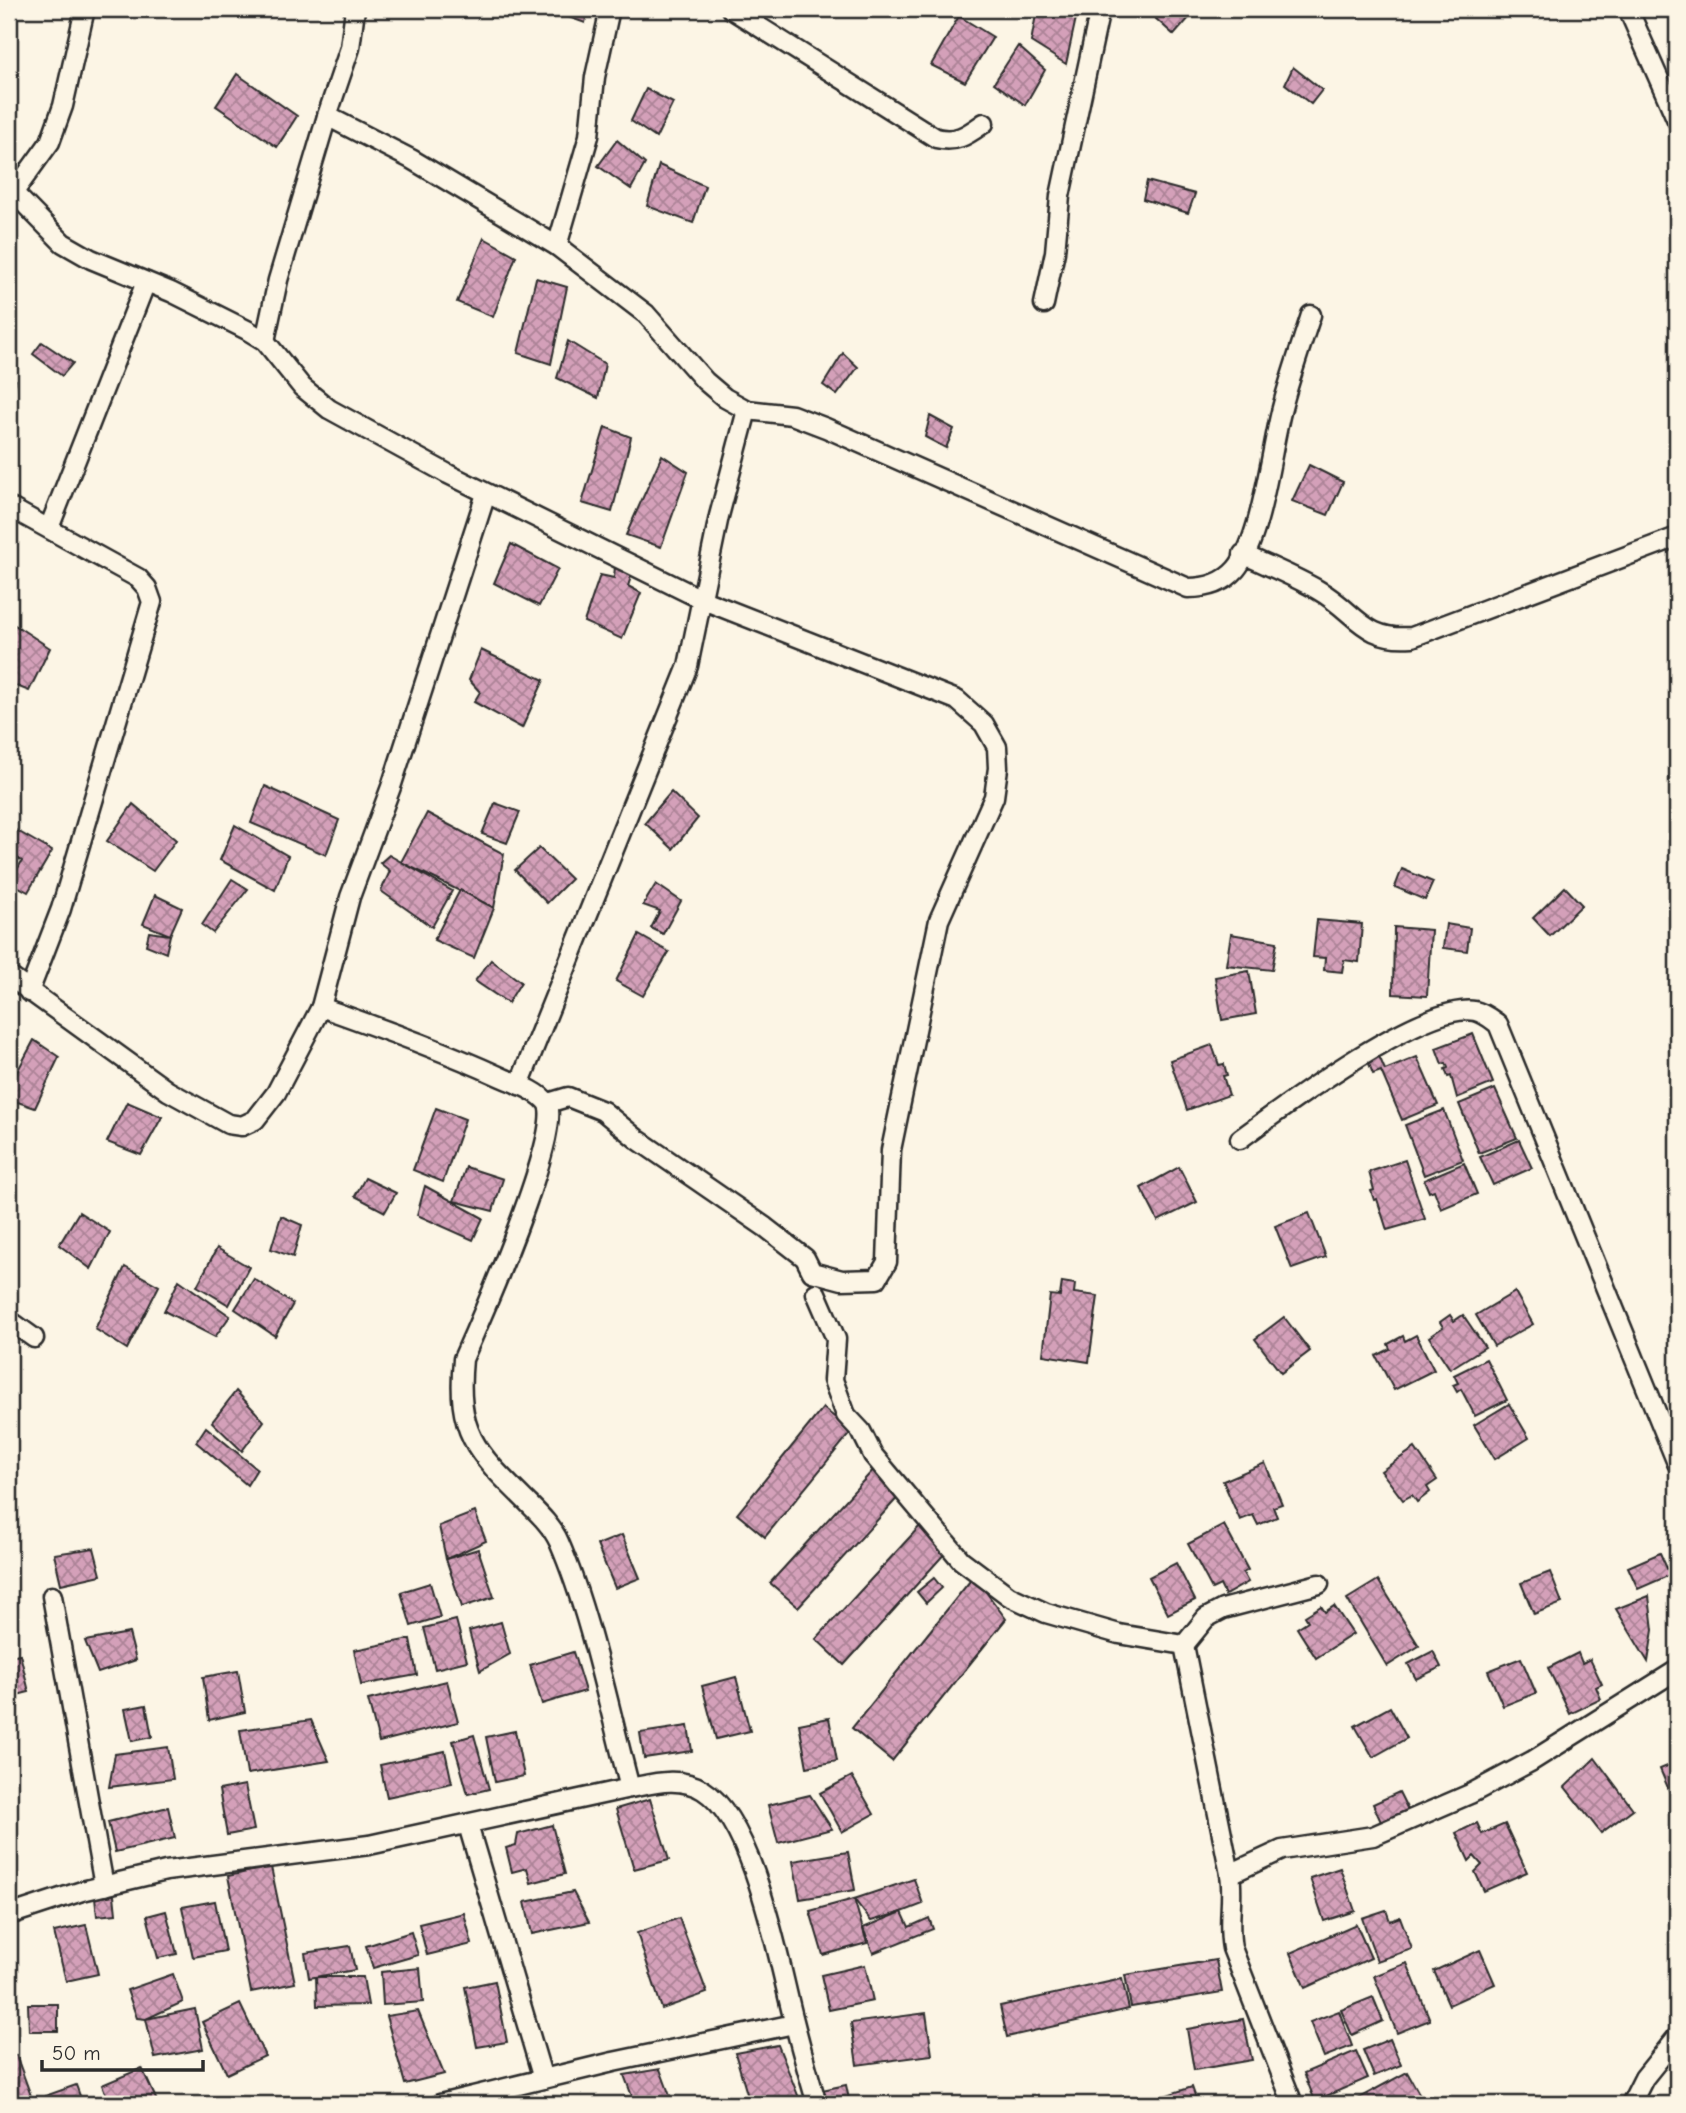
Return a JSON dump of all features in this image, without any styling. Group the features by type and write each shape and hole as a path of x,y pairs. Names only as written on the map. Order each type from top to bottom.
{"street":[{"path":"85,9 63,106 50,142 12,190 63,243 91,259 221,316 265,341 302,387 330,409 486,494 703,600 957,700 984,724 997,747 998,768 994,797 939,920 891,1150 887,1262 877,1279 842,1280 812,1272 805,1258 765,1227 637,1139 603,1111 568,1097 548,1103"},
{"path":"265,341 278,280 350,48 355,9"},
{"path":"557,246 589,136 595,77 610,9"},
{"path":"731,9 936,138 950,142 960,139 984,123"},
{"path":"1044,304 1055,252 1059,196 1080,113 1100,9"},
{"path":"1628,9 1677,120"},
{"path":"327,116 411,159 557,246 646,314 705,381 725,398 747,410 804,419 984,495 1188,588 1204,588 1221,581 1237,568 1251,538 1282,408 1311,315"},
{"path":"49,528 146,282"},
{"path":"519,1085 688,666 719,516 747,410"},
{"path":"9,976 168,1091 228,1124 242,1126 255,1120 276,1093 321,1007 350,897 391,787 486,494"},
{"path":"9,507 138,578 147,588 152,602 61,909 29,992"},
{"path":"1243,554 1318,589 1372,633 1388,639 1412,637 1677,537"},
{"path":"321,1007 440,1049 519,1085 548,1103 552,1115 538,1173 463,1359 460,1390 464,1423 485,1462 542,1517 558,1539 590,1638 630,1788"},
{"path":"1240,1139 1355,1059 1436,1017 1460,1011 1475,1011 1499,1024 1677,1463"},
{"path":"816,1293 836,1339 833,1380 846,1415 864,1435 873,1455 961,1560 1009,1597 1046,1613 1119,1634 1184,1645"},
{"path":"9,1320 34,1338"},
{"path":"1184,1645 1206,1618 1223,1609 1319,1584"},
{"path":"52,1596 104,1886"},
{"path":"1184,1645 1230,1874 1232,1887 1227,1924 1232,1948 1293,2104"},
{"path":"1230,1874 1282,1850 1374,1836 1471,1794 1532,1761 1677,1670"},
{"path":"9,1915 104,1886 166,1871 369,1845 630,1788 667,1781 687,1783 705,1791 725,1811 739,1836 766,1909 817,2104"},
{"path":"468,1825 543,2079"},
{"path":"440,2104 794,2024"},
{"path":"1631,2104 1644,2078 1677,2037"}],"building":[{"path":"546,9 588,9 585,23"},
{"path":"1037,9 1078,9 1066,64 1031,42"},
{"path":"1145,9 1197,9 1174,35"},
{"path":"959,16 993,37 965,82 931,65"},
{"path":"1018,46 1045,70 1025,105 994,83"},
{"path":"1293,67 1322,90 1311,104 1285,84"},
{"path":"237,74 297,116 277,147 216,106"},
{"path":"646,89 673,103 656,138 631,121"},
{"path":"617,140 645,164 631,189 598,166"},
{"path":"659,165 705,186 693,223 647,206"},
{"path":"1147,181 1195,194 1188,213 1143,199"},
{"path":"484,238 516,256 493,317 457,302"},
{"path":"536,278 567,287 551,364 518,353"},
{"path":"568,341 605,364 598,398 557,378"},
{"path":"42,342 73,363 62,376 33,354"},
{"path":"843,353 858,367 837,395 823,385"},
{"path":"9,377 16,380 9,416"},
{"path":"930,416 954,429 946,448 925,437"},
{"path":"605,427 631,437 612,512 582,503"},
{"path":"662,455 688,472 661,547 626,535"},
{"path":"1309,465 1343,482 1328,515 1292,501"},
{"path":"511,544 558,569 539,606 494,583"},
{"path":"615,566 632,574 628,586 641,593 622,639 584,622 600,575 614,578"},
{"path":"15,625 50,648 29,691 9,683 9,638"},
{"path":"481,650 544,680 522,728 474,702 480,692 469,680"},
{"path":"265,786 339,820 326,855 251,823"},
{"path":"671,792 698,818 673,849 645,823"},
{"path":"495,803 520,812 507,843 482,834"},
{"path":"133,804 176,840 153,871 107,841"},
{"path":"427,813 504,854 494,908 401,862"},
{"path":"235,825 288,856 275,890 220,860"},
{"path":"9,826 52,851 28,892 10,882 22,861 9,852"},
{"path":"539,848 571,879 547,903 515,870"},
{"path":"389,855 452,891 432,927 381,891 390,871 380,863"},
{"path":"1402,869 1433,882 1425,900 1395,887"},
{"path":"232,879 248,889 213,933 202,925"},
{"path":"656,884 681,901 663,934 651,928 660,911 643,905"},
{"path":"1565,887 1582,905 1550,936 1533,918"},
{"path":"460,890 494,908 474,958 434,940"},
{"path":"155,895 182,908 170,935 143,924"},
{"path":"1317,920 1362,924 1359,962 1344,960 1342,972 1324,970 1325,958 1313,957"},
{"path":"1446,924 1470,928 1467,951 1443,948"},
{"path":"1394,927 1431,930 1427,996 1393,994"},
{"path":"149,932 170,935 166,953 146,945"},
{"path":"1231,934 1277,942 1272,970 1226,965"},
{"path":"639,935 669,952 643,996 616,981"},
{"path":"491,960 521,982 508,1003 475,981"},
{"path":"1249,971 1256,1014 1222,1020 1215,977"},
{"path":"1473,1034 1493,1083 1457,1098 1451,1076 1448,1077 1445,1069 1448,1068 1446,1063 1442,1064 1436,1048"},
{"path":"34,1040 59,1057 35,1108 9,1099 9,1087"},
{"path":"1212,1045 1219,1065 1224,1064 1227,1075 1223,1076 1229,1095 1187,1110 1170,1060"},
{"path":"1379,1056 1385,1070 1417,1057 1438,1105 1402,1120 1381,1071 1373,1074 1368,1061"},
{"path":"1495,1089 1517,1138 1479,1153 1459,1104"},
{"path":"127,1102 162,1117 141,1155 107,1142"},
{"path":"436,1108 465,1119 443,1182 413,1170"},
{"path":"1444,1110 1463,1160 1424,1175 1405,1125"},
{"path":"1519,1140 1532,1168 1493,1185 1480,1157"},
{"path":"1405,1160 1425,1219 1387,1230 1377,1199 1374,1200 1371,1191 1374,1190 1369,1172"},
{"path":"1464,1163 1477,1194 1441,1209 1434,1190 1429,1192 1424,1180"},
{"path":"466,1167 503,1179 493,1211 454,1201"},
{"path":"1179,1167 1197,1202 1158,1221 1141,1188"},
{"path":"365,1178 396,1193 385,1212 355,1196"},
{"path":"425,1186 483,1218 473,1240 417,1215"},
{"path":"79,1212 110,1232 91,1269 59,1245"},
{"path":"1309,1213 1326,1257 1292,1269 1275,1226"},
{"path":"281,1216 302,1225 293,1257 271,1249"},
{"path":"217,1248 249,1267 229,1305 197,1286"},
{"path":"125,1267 159,1286 127,1349 95,1329"},
{"path":"254,1279 293,1304 275,1336 235,1309"},
{"path":"179,1280 230,1316 215,1337 164,1311"},
{"path":"1062,1282 1075,1284 1074,1293 1098,1296 1089,1362 1043,1355 1050,1295 1060,1296"},
{"path":"1515,1292 1533,1324 1494,1346 1476,1315"},
{"path":"1450,1315 1454,1321 1463,1315 1485,1347 1450,1369 1429,1337 1443,1327 1440,1322"},
{"path":"1284,1317 1310,1351 1281,1373 1255,1339"},
{"path":"1416,1335 1434,1370 1394,1390 1376,1356 1390,1349 1388,1344 1403,1336 1405,1341"},
{"path":"1486,1359 1507,1400 1475,1416 1461,1389 1457,1392 1453,1385 1458,1383 1454,1375"},
{"path":"236,1391 264,1421 242,1451 212,1422"},
{"path":"1509,1404 1529,1438 1495,1459 1474,1425"},
{"path":"823,1408 852,1431 765,1537 737,1514"},
{"path":"206,1427 257,1469 247,1485 196,1442"},
{"path":"1415,1448 1437,1480 1427,1487 1430,1492 1417,1502 1412,1495 1403,1500 1381,1471"},
{"path":"1265,1463 1282,1504 1273,1507 1277,1517 1258,1525 1253,1515 1240,1520 1223,1481"},
{"path":"875,1468 902,1493 798,1607 770,1583"},
{"path":"475,1512 486,1541 446,1559 439,1526"},
{"path":"1224,1525 1248,1570 1243,1573 1248,1582 1225,1595 1220,1585 1212,1589 1188,1544"},
{"path":"920,1526 947,1551 844,1665 816,1639"},
{"path":"622,1535 640,1578 615,1588 597,1545"},
{"path":"94,1548 101,1575 61,1584 54,1554"},
{"path":"478,1549 494,1597 462,1607 446,1559"},
{"path":"1660,1553 1670,1575 1638,1589 1628,1567"},
{"path":"1176,1563 1195,1600 1168,1614 1149,1577"},
{"path":"1550,1572 1562,1603 1534,1614 1521,1583"},
{"path":"974,1576 1006,1619 892,1761 852,1728"},
{"path":"934,1578 942,1588 926,1603 917,1592"},
{"path":"1378,1580 1419,1646 1387,1666 1347,1599"},
{"path":"430,1583 440,1617 411,1626 401,1592"},
{"path":"1649,1596 1653,1630 1648,1662 1616,1609"},
{"path":"1321,1606 1325,1612 1334,1606 1353,1634 1316,1658 1297,1628 1308,1621 1305,1616"},
{"path":"456,1620 467,1661 435,1669 424,1628"},
{"path":"501,1622 510,1654 480,1671 469,1631"},
{"path":"129,1633 136,1660 98,1673 85,1641"},
{"path":"410,1639 417,1675 361,1685 354,1650"},
{"path":"1433,1651 1441,1667 1416,1679 1408,1664"},
{"path":"573,1652 585,1691 542,1704 530,1665"},
{"path":"1578,1653 1582,1663 1590,1659 1602,1684 1596,1687 1601,1699 1570,1714 1548,1668"},
{"path":"20,1654 29,1692 9,1697 9,1656"},
{"path":"1521,1658 1536,1693 1503,1706 1488,1671"},
{"path":"238,1671 245,1712 209,1720 203,1677"},
{"path":"736,1677 750,1731 716,1739 702,1686"},
{"path":"447,1681 458,1722 379,1742 368,1700"},
{"path":"146,1705 152,1737 132,1741 125,1709"},
{"path":"1390,1707 1407,1738 1373,1757 1355,1726"},
{"path":"829,1718 837,1761 807,1767 799,1724"},
{"path":"311,1720 329,1761 247,1774 240,1730"},
{"path":"688,1726 692,1751 644,1758 640,1733"},
{"path":"515,1731 524,1776 495,1782 486,1737"},
{"path":"474,1735 489,1789 468,1794 453,1741"},
{"path":"168,1747 173,1779 109,1787 115,1754"},
{"path":"445,1751 452,1783 387,1797 380,1765"},
{"path":"1595,1758 1633,1809 1601,1833 1565,1787"},
{"path":"1677,1762 1677,1809 1660,1769"},
{"path":"852,1776 874,1814 842,1832 820,1793"},
{"path":"245,1785 254,1830 227,1835 219,1790"},
{"path":"1399,1792 1408,1810 1381,1822 1373,1804"},
{"path":"810,1795 832,1829 778,1843 768,1805"},
{"path":"650,1799 669,1860 634,1869 616,1809"},
{"path":"168,1807 175,1838 115,1852 108,1822"},
{"path":"1477,1823 1482,1834 1505,1824 1527,1872 1484,1891 1475,1872 1482,1865 1474,1856 1469,1861 1456,1833"},
{"path":"552,1825 565,1874 531,1883 527,1868 512,1872 506,1848 516,1845 518,1834"},
{"path":"848,1852 855,1890 800,1899 793,1861"},
{"path":"271,1867 295,1983 251,1992 228,1876"},
{"path":"1340,1868 1355,1911 1324,1921 1310,1878"},
{"path":"914,1879 923,1904 902,1912 871,1921 854,1899"},
{"path":"573,1892 589,1922 532,1934 525,1902"},
{"path":"114,1895 116,1914 97,1916 95,1898"},
{"path":"854,1899 867,1943 823,1955 810,1911"},
{"path":"215,1901 225,1951 193,1957 182,1907"},
{"path":"1386,1910 1390,1921 1400,1917 1412,1949 1377,1961 1362,1918"},
{"path":"166,1911 177,1954 158,1958 147,1916"},
{"path":"902,1912 909,1927 929,1918 933,1929 873,1953 863,1928"},
{"path":"464,1913 472,1944 427,1955 419,1924"},
{"path":"679,1918 707,1993 662,2009 637,1933"},
{"path":"1356,1924 1371,1958 1305,1988 1290,1953"},
{"path":"86,1925 98,1974 66,1981 54,1932"},
{"path":"411,1932 418,1955 373,1968 366,1946"},
{"path":"350,1946 355,1970 309,1978 305,1953"},
{"path":"1480,1950 1495,1984 1449,2005 1434,1971"},
{"path":"1216,1960 1222,1992 1131,2007 1125,1975"},
{"path":"1407,1963 1430,2020 1397,2033 1374,1976"},
{"path":"865,1965 873,2001 829,2010 821,1975"},
{"path":"420,1968 423,2002 383,2005 381,1972"},
{"path":"173,1974 183,2002 146,2019 137,2018 127,1990"},
{"path":"316,1977 363,1977 368,2005 317,2006"},
{"path":"1122,1979 1129,2009 1007,2037 1000,2006"},
{"path":"495,1981 507,2042 477,2047 465,1987"},
{"path":"1373,1997 1383,2021 1352,2035 1341,2010"},
{"path":"28,2004 58,2004 58,2031 29,2031"},
{"path":"240,2004 265,2056 227,2074 202,2022"},
{"path":"195,2009 203,2049 155,2058 146,2019"},
{"path":"418,2011 444,2074 405,2084 386,2016"},
{"path":"1339,2011 1352,2046 1324,2057 1310,2022"},
{"path":"926,2013 932,2055 857,2065 851,2023"},
{"path":"1243,2019 1252,2060 1194,2070 1187,2029"},
{"path":"1390,2039 1401,2065 1374,2076 1363,2050"},
{"path":"778,2045 801,2103 750,2104 735,2053"},
{"path":"1356,2051 1368,2078 1315,2101 1304,2073"},
{"path":"16,2055 34,2104 9,2104 9,2057"},
{"path":"142,2068 157,2101 149,2104 110,2104 102,2085"},
{"path":"660,2069 673,2104 635,2104 624,2075"},
{"path":"1407,2072 1425,2104 1348,2104"},
{"path":"76,2085 83,2104 48,2104 45,2096"},
{"path":"846,2085 850,2104 825,2104 822,2090"},
{"path":"1192,2087 1198,2104 1145,2102"}]}
